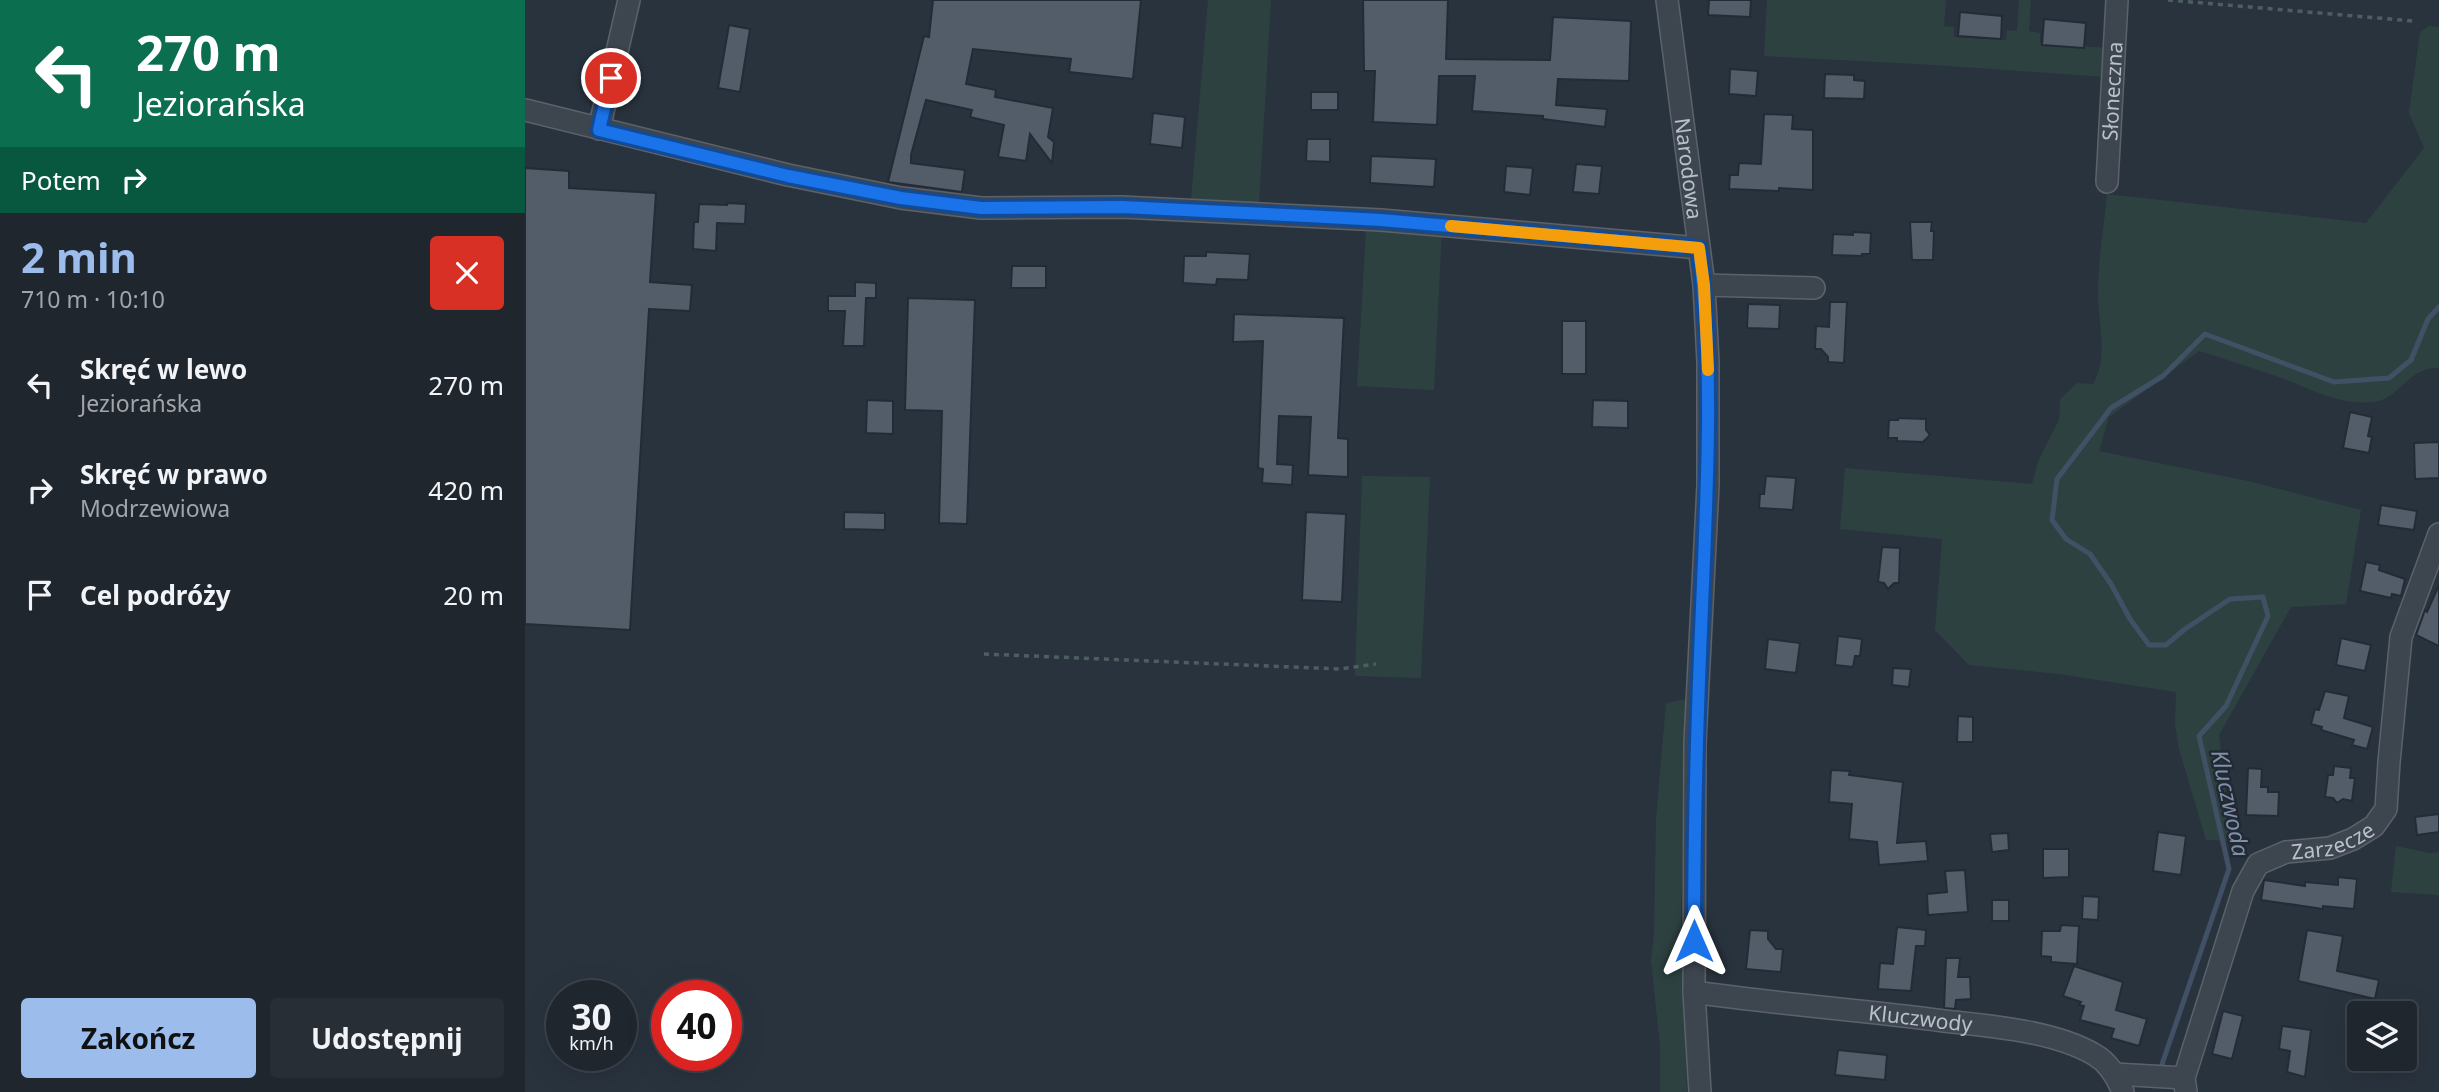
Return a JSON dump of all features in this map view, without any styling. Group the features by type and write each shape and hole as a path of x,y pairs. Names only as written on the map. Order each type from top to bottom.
{"street":[{"path":"599,130 629,0"},
{"name":"Narodowa","path":"1667,0 1704,285 1708,362 1707,485 1695,743 1694,992 1700,1092"},
{"name":"Słoneczna","path":"2108,183 2117,0"},
{"path":"525,110 788,176 901,198 981,208 1122,207 1370,219 1699,248"},
{"path":"1704,285 1814,288"},
{"name":"Zarzecze","path":"2181,1083 2243,891 2258,864 2286,852 2330,848 2353,839 2374,826 2386,809 2401,637 2439,534"},
{"name":"Kluczwody","path":"1694,992 1793,1006 1848,1009 2017,1030 2069,1042 2097,1056 2124,1080"},
{"path":"2124,1080 2181,1083"}],"path":[{"path":"2168,0 2413,20"},
{"path":"984,654 1340,670 1376,664"}],"shaded area":[{"path":"1208,0 1271,0 1259,204 1191,200"},
{"path":"1767,0 1946,0 1944,26 1954,27 1954,37 2006,40 2007,30 2017,31 2019,0 2031,0 2029,31 2040,33 2040,43 2107,48 2105,77 1764,56"},
{"path":"2429,26 2439,27 2439,368 2420,372 2383,400 2361,402 2323,395 2199,351 2109,417 2099,451 2248,481 2361,510 2346,604 2291,607 2219,735 2231,841 2206,840 2179,749 2175,724 2176,692 2059,674 1969,665 1935,630 1942,539 1840,529 1845,468 2032,484 2039,459 2059,420 2060,399 2077,383 2093,384 2101,363 2098,281 2107,194 2366,223 2424,148 2409,113 2420,32"},
{"path":"1366,229 1442,231 1434,390 1357,386"},
{"path":"1362,476 1430,477 1421,678 1355,676"},
{"path":"1687,699 1681,916 1687,1092 1660,1092 1660,1046 1651,960 1656,819 1666,703"},
{"path":"2396,846 2429,853 2439,852 2439,895 2391,892"}],"building":[{"path":"933,0 1141,0 1133,79 1069,72 1071,59 973,49 966,84 996,90 995,97 1053,108 1048,137 1054,142 1052,163 1030,134 1026,161 998,157 1004,125 970,117 972,110 926,100 911,163 965,170 962,192 888,182 924,36 929,37"},
{"path":"1363,0 1448,0 1446,59 1550,60 1553,17 1631,21 1629,81 1558,79 1556,105 1607,109 1605,127 1543,119 1543,116 1472,111 1475,76 1439,76 1437,125 1373,122 1375,71 1364,71"},
{"path":"1709,0 1751,0 1750,17 1708,15"},
{"path":"1960,12 2002,16 2001,39 1958,36"},
{"path":"2044,19 2086,23 2084,48 2042,45"},
{"path":"729,25 750,29 740,92 718,88"},
{"path":"1730,69 1758,71 1756,96 1729,94"},
{"path":"1825,74 1854,75 1854,80 1865,81 1864,99 1824,98"},
{"path":"1311,92 1338,92 1338,110 1311,110"},
{"path":"1153,113 1185,117 1182,148 1150,144"},
{"path":"1764,114 1793,115 1792,129 1813,130 1813,190 1729,189 1730,175 1738,175 1739,163 1761,164"},
{"path":"1307,139 1330,139 1330,162 1306,161"},
{"path":"1371,156 1436,159 1434,187 1370,183"},
{"path":"1576,164 1602,166 1599,194 1573,192"},
{"path":"1506,166 1533,168 1530,195 1504,192"},
{"path":"525,168 569,171 569,188 656,193 650,282 692,285 690,311 649,309 630,630 525,624"},
{"path":"699,204 746,204 745,224 717,223 716,251 693,249 694,222 698,222"},
{"path":"1910,222 1932,222 1933,260 1912,260"},
{"path":"1853,232 1871,233 1870,254 1832,255 1833,234 1853,235"},
{"path":"1206,252 1250,254 1248,280 1217,279 1216,285 1183,283 1184,256 1206,256"},
{"path":"1012,266 1046,266 1046,288 1011,288"},
{"path":"855,282 876,283 876,298 866,298 864,346 843,346 845,311 828,311 828,296 855,296"},
{"path":"908,298 975,300 967,524 939,523 942,411 905,410"},
{"path":"1830,302 1847,302 1844,363 1828,362 1828,357 1821,349 1815,349 1816,326 1829,327"},
{"path":"1748,304 1780,305 1779,329 1747,328"},
{"path":"1234,314 1344,318 1338,438 1348,439 1348,477 1308,475 1311,417 1279,416 1277,464 1293,465 1292,485 1262,483 1263,469 1258,468 1263,341 1233,342"},
{"path":"1562,321 1586,321 1586,374 1562,374"},
{"path":"867,400 893,401 893,434 866,433"},
{"path":"1593,400 1628,401 1628,428 1592,427"},
{"path":"2350,412 2372,417 2368,436 2372,437 2369,453 2343,448"},
{"path":"1926,419 1926,430 1930,435 1923,442 1888,438 1889,420"},
{"path":"2439,442 2439,478 2415,479 2414,443"},
{"path":"1766,476 1796,478 1793,510 1759,508"},
{"path":"2381,505 2417,511 2414,530 2378,525"},
{"path":"844,512 885,513 885,530 844,529"},
{"path":"1306,512 1346,514 1342,602 1302,600"},
{"path":"1882,547 1900,548 1899,583 1894,583 1888,589 1884,583 1878,582"},
{"path":"2366,562 2380,565 2379,570 2405,579 2401,596 2392,594 2391,598 2360,591"},
{"path":"2439,585 2439,646 2416,635 2425,610 2427,612"},
{"path":"1838,636 1862,639 1860,656 1855,656 1853,667 1835,665"},
{"path":"2341,638 2371,645 2365,671 2336,665"},
{"path":"1768,639 1800,643 1796,673 1765,669"},
{"path":"1893,668 1911,669 1909,687 1892,685"},
{"path":"2325,691 2349,696 2344,718 2373,727 2367,749 2352,745 2354,740 2321,730 2322,727 2311,724 2315,709 2319,710"},
{"path":"1958,716 1973,717 1973,742 1957,742"},
{"path":"2334,766 2351,768 2350,778 2355,778 2352,801 2343,799 2337,803 2333,798 2325,797 2328,775 2333,775"},
{"path":"2248,768 2262,769 2261,787 2268,787 2268,792 2279,792 2278,816 2246,815"},
{"path":"1831,770 1850,771 1849,775 1903,782 1897,843 1926,841 1928,861 1879,865 1877,842 1849,839 1852,804 1829,802"},
{"path":"2439,814 2439,832 2417,835 2415,817"},
{"path":"2158,832 2186,836 2181,875 2153,871"},
{"path":"2008,833 2009,850 1992,852 1990,834"},
{"path":"2043,849 2069,849 2069,877 2043,878"},
{"path":"1965,870 1968,912 1928,915 1927,894 1947,892 1945,871"},
{"path":"2338,877 2357,879 2354,909 2323,906 2323,909 2261,900 2264,880 2305,886 2305,882 2338,885"},
{"path":"2083,896 2099,897 2098,920 2082,919"},
{"path":"1992,900 2009,900 2009,921 1992,921"},
{"path":"2061,925 2079,926 2077,964 2051,962 2051,957 2041,956 2042,931 2060,931"},
{"path":"1897,927 1926,930 1925,946 1916,946 1911,991 1878,989 1880,963 1893,964"},
{"path":"1750,930 1768,931 1768,939 1776,949 1783,949 1781,972 1746,969"},
{"path":"2307,930 2343,936 2337,971 2379,980 2375,999 2298,981"},
{"path":"1946,958 1960,958 1958,977 1970,977 1971,999 1956,1000 1955,1009 1944,1008"},
{"path":"2074,966 2123,982 2116,1010 2147,1019 2139,1046 2111,1038 2114,1029 2080,1020 2084,1006 2079,1005 2081,1002 2063,996"},
{"path":"2223,1011 2243,1016 2232,1059 2212,1054"},
{"path":"2282,1026 2311,1030 2305,1077 2287,1072 2290,1051 2279,1049"},
{"path":"1838,1050 1887,1055 1885,1080 1835,1075"}],"waterway":[{"name":"Kluczwoda","path":"2159,1073 2229,869 2199,736 2226,706 2268,616 2263,597 2230,599 2166,645 2149,645 2090,554 2066,539 2052,520 2057,479 2111,408 2163,376 2205,334 2334,382 2389,378 2411,360 2428,319 2439,307"}],"slow traffic":[{"path":"1451,226 1699,248 1704,285 1708,370"}],"route":[{"path":"611,78 599,130 788,176 901,198 981,208 1122,207 1381,220 1699,248 1708,362 1708,462 1695,743 1694,941"}]}
